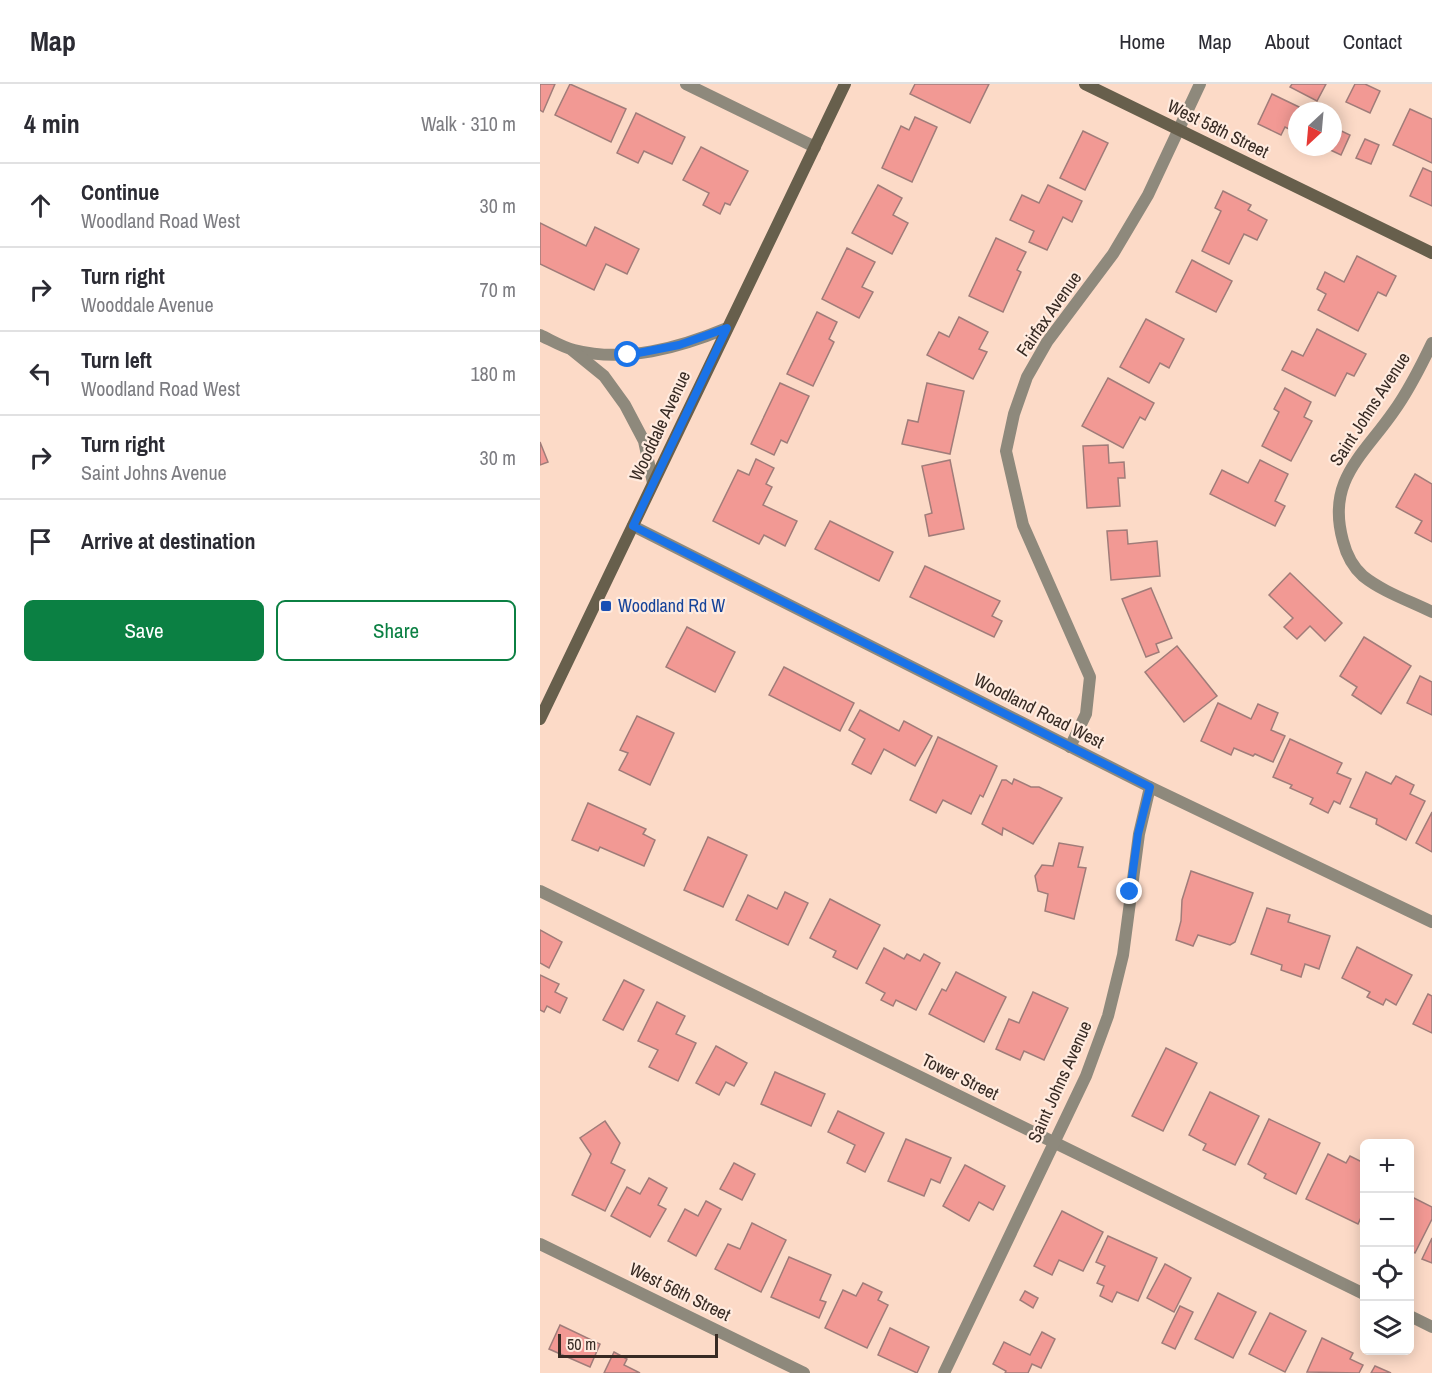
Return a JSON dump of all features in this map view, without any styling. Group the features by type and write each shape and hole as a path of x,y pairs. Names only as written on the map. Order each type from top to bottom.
{"street":[{"path":"686,84 815,147"},
{"name":"Wooddale Avenue","path":"540,719 846,84"},
{"name":"West 58th Street","path":"1085,84 1432,253"},
{"name":"Fairfax Avenue","path":"1070,747 1086,714 1090,677 1023,525 1006,451 1014,414 1028,377 1047,342 1113,254 1148,195 1200,84"},
{"path":"571,349 601,355 628,355 679,345 727,328"},
{"path":"540,334 571,349 604,376 625,405 644,441 653,483"},
{"name":"Saint Johns Avenue","path":"1432,343 1395,410 1345,478 1338,505 1340,531 1346,554 1362,575 1432,612"},
{"name":"Woodland Road West","path":"633,526 1150,787 1432,922"},
{"name":"Saint Johns Avenue","path":"944,1373 1086,1076 1108,1016 1123,955 1138,834 1150,787"},
{"name":"Tower Street","path":"540,891 1360,1292"},
{"name":"West 56th Street","path":"540,1244 804,1373"},
{"path":"1414,1318 1432,1327"}],"building":[{"path":"540,84 555,84 543,112 540,110"},
{"path":"570,84 626,109 611,142 555,115"},
{"path":"915,84 989,84 970,123 910,94"},
{"path":"1292,84 1326,84 1317,101 1290,87"},
{"path":"1355,84 1365,84 1380,91 1370,113 1346,102"},
{"path":"1272,94 1289,102 1288,128 1285,127 1281,135 1258,124"},
{"path":"1410,109 1432,119 1432,163 1393,145"},
{"path":"636,113 685,137 672,164 644,151 638,163 617,153"},
{"path":"915,117 937,127 912,182 882,168 901,126 909,130"},
{"path":"1083,131 1108,143 1085,190 1060,178"},
{"path":"1342,131 1350,135 1342,153"},
{"path":"1365,139 1379,145 1371,164 1356,158"},
{"path":"701,147 748,171 730,205 725,203 720,214 703,205 709,193 683,180"},
{"path":"1423,168 1432,172 1432,206 1410,196"},
{"path":"878,185 902,198 893,215 908,223 892,254 852,233"},
{"path":"1048,185 1082,201 1072,222 1063,217 1047,250 1029,242 1034,231 1010,220 1022,195 1039,203"},
{"path":"1223,191 1251,205 1248,210 1267,220 1257,240 1244,234 1229,264 1202,251 1221,211 1215,208"},
{"path":"540,223 586,246 595,227 639,249 627,274 606,264 594,290 540,264"},
{"path":"996,238 1026,252 1017,270 1021,272 1003,312 969,296"},
{"path":"847,248 875,262 862,287 873,292 859,318 822,299"},
{"path":"1357,256 1396,276 1386,296 1378,292 1358,331 1318,310 1326,294 1317,289 1325,272 1344,282"},
{"path":"1192,260 1232,281 1216,312 1176,292"},
{"path":"817,312 837,322 829,339 834,342 813,386 787,374"},
{"path":"959,317 988,332 979,349 987,352 973,379 927,355 939,332 949,337"},
{"path":"1146,319 1184,339 1169,368 1160,363 1149,383 1120,367"},
{"path":"1317,329 1366,354 1354,376 1347,373 1335,396 1282,370 1292,351 1303,356"},
{"path":"1108,378 1154,403 1145,420 1140,417 1123,448 1082,426"},
{"path":"780,383 809,396 787,443 781,440 774,455 751,444"},
{"path":"927,383 964,391 950,454 902,444 908,420 918,422"},
{"path":"1285,388 1311,402 1304,417 1312,421 1291,461 1262,446 1279,412 1274,409"},
{"path":"540,442 548,462 540,465"},
{"path":"1108,445 1109,463 1124,462 1125,478 1118,478 1120,506 1087,508 1083,446"},
{"path":"756,459 774,468 766,484 772,487 763,505 797,521 785,546 764,535 759,544 713,521 738,470 749,475"},
{"path":"950,460 964,529 929,536 925,515 932,513 922,466"},
{"path":"1260,460 1288,474 1275,501 1285,506 1275,526 1210,494 1222,470 1248,483"},
{"path":"1415,474 1432,484 1432,542 1415,533 1422,521 1396,507"},
{"path":"830,521 893,552 879,581 815,549"},
{"path":"1127,530 1128,544 1157,541 1160,576 1111,580 1107,531"},
{"path":"925,566 1000,601 992,616 1002,621 994,637 910,597"},
{"path":"1290,573 1342,623 1325,641 1310,626 1297,639 1284,627 1293,618 1269,595"},
{"path":"1151,588 1172,638 1156,644 1159,652 1146,657 1122,599"},
{"path":"687,627 735,652 715,692 666,667"},
{"path":"1364,637 1411,666 1381,714 1352,695 1357,687 1340,676"},
{"path":"1177,646 1217,696 1184,722 1145,672"},
{"path":"784,667 854,703 840,731 769,695"},
{"path":"1420,676 1432,682 1432,715 1407,703"},
{"path":"1218,703 1251,719 1258,704 1278,713 1271,730 1285,736 1273,762 1234,748 1231,755 1201,741"},
{"path":"860,710 899,731 904,721 932,736 915,766 884,749 871,774 852,764 865,739 849,730"},
{"path":"637,716 674,733 650,785 619,770 628,753 620,750"},
{"path":"938,737 997,766 983,797 980,795 971,814 943,800 936,813 910,800"},
{"path":"1290,739 1342,763 1337,773 1351,779 1340,804 1334,801 1328,813 1310,804 1313,798 1290,788 1292,785 1273,777"},
{"path":"1366,772 1391,784 1396,776 1414,785 1410,794 1425,801 1406,840 1376,824 1377,819 1350,807"},
{"path":"1014,779 1062,798 1033,844 1003,828 1002,835 982,824 1002,780 1012,784"},
{"path":"588,803 646,829 643,834 655,840 644,866 600,847 598,851 572,840"},
{"path":"1432,812 1432,852 1416,843"},
{"path":"708,837 747,855 723,907 684,890"},
{"path":"1059,843 1083,847 1078,867 1086,868 1074,919 1045,911 1048,894 1038,891 1035,876 1042,865 1053,866"},
{"path":"1191,871 1253,893 1235,942 1230,945 1198,935 1193,946 1176,940 1181,921 1182,900"},
{"path":"785,892 808,903 788,945 736,920 748,895 777,909"},
{"path":"830,899 880,925 857,969 833,957 836,951 810,938"},
{"path":"1267,908 1290,915 1288,922 1330,936 1319,969 1305,964 1301,977 1281,970 1282,965 1251,954"},
{"path":"540,930 562,942 549,968 540,963"},
{"path":"1357,947 1412,975 1396,1005 1386,999 1383,1005 1367,997 1370,992 1342,978"},
{"path":"884,948 904,959 907,954 920,961 924,954 940,963 916,1010 896,1000 893,1006 881,1000 885,993 866,983"},
{"path":"956,972 1006,997 984,1042 929,1014 942,989 946,991"},
{"path":"540,975 559,984 555,992 567,998 560,1013 547,1006 544,1012 540,1010"},
{"path":"624,980 644,990 623,1030 603,1020"},
{"path":"1033,992 1068,1008 1044,1060 1024,1051 1020,1060 996,1049 1009,1019 1019,1023"},
{"path":"1428,994 1432,996 1432,1033 1413,1024"},
{"path":"657,1002 685,1016 676,1034 696,1043 678,1081 649,1067 658,1050 638,1041"},
{"path":"716,1046 747,1063 734,1086 726,1082 719,1095 696,1083"},
{"path":"1166,1048 1197,1063 1163,1131 1132,1116"},
{"path":"775,1072 825,1094 811,1126 761,1104"},
{"path":"1210,1092 1259,1116 1235,1165 1203,1150 1206,1144 1189,1135"},
{"path":"838,1111 884,1133 865,1172 847,1163 855,1145 828,1132"},
{"path":"1269,1119 1320,1143 1296,1194 1264,1178 1266,1174 1248,1164"},
{"path":"605,1121 620,1143 611,1163 625,1170 605,1211 572,1195 591,1154 580,1138"},
{"path":"906,1139 951,1158 940,1183 931,1179 924,1196 888,1181"},
{"path":"1328,1154 1346,1163 1350,1156 1360,1161 1360,1220 1358,1224 1306,1199"},
{"path":"734,1163 755,1174 742,1200 720,1189"},
{"path":"965,1165 1005,1186 993,1210 979,1202 969,1221 943,1206"},
{"path":"649,1178 667,1188 658,1205 666,1209 650,1237 611,1216 627,1187 640,1194"},
{"path":"1414,1198 1432,1207 1432,1219 1415,1253"},
{"path":"706,1201 721,1209 696,1256 668,1241 685,1209 698,1216"},
{"path":"1062,1211 1103,1232 1083,1271 1059,1260 1052,1275 1034,1266"},
{"path":"752,1223 786,1240 761,1292 715,1269 728,1244 740,1249"},
{"path":"1108,1236 1157,1258 1138,1301 1117,1292 1112,1302 1100,1296 1104,1286 1097,1283 1105,1266 1096,1262"},
{"path":"1432,1238 1432,1263 1422,1259"},
{"path":"789,1257 831,1275 820,1300 826,1302 819,1318 771,1297"},
{"path":"1165,1264 1191,1278 1174,1312 1147,1298"},
{"path":"863,1283 882,1292 878,1300 888,1305 867,1348 825,1328 843,1290 856,1296"},
{"path":"1025,1291 1038,1298 1033,1308 1020,1300"},
{"path":"1218,1293 1256,1312 1233,1358 1195,1339"},
{"path":"1180,1306 1193,1312 1175,1349 1162,1343"},
{"path":"1270,1313 1306,1331 1285,1372 1249,1354"},
{"path":"560,1325 600,1344 590,1367 549,1349"},
{"path":"890,1328 929,1347 917,1373 878,1355"},
{"path":"1042,1332 1055,1339 1041,1368 1032,1364 1028,1373 1005,1373 1006,1371 993,1364 1004,1342 1030,1355"},
{"path":"1322,1338 1353,1353 1350,1359 1363,1365 1359,1373 1307,1372"},
{"path":"614,1352 627,1359 624,1365 640,1373 604,1373"},
{"path":"1375,1366 1391,1373 1371,1373"}],"place":[{"name":"Woodland Rd W","path":"606,606"}],"route":[{"path":"628,355 679,345 727,328 633,526 1150,787 1138,834 1130,892"}]}
